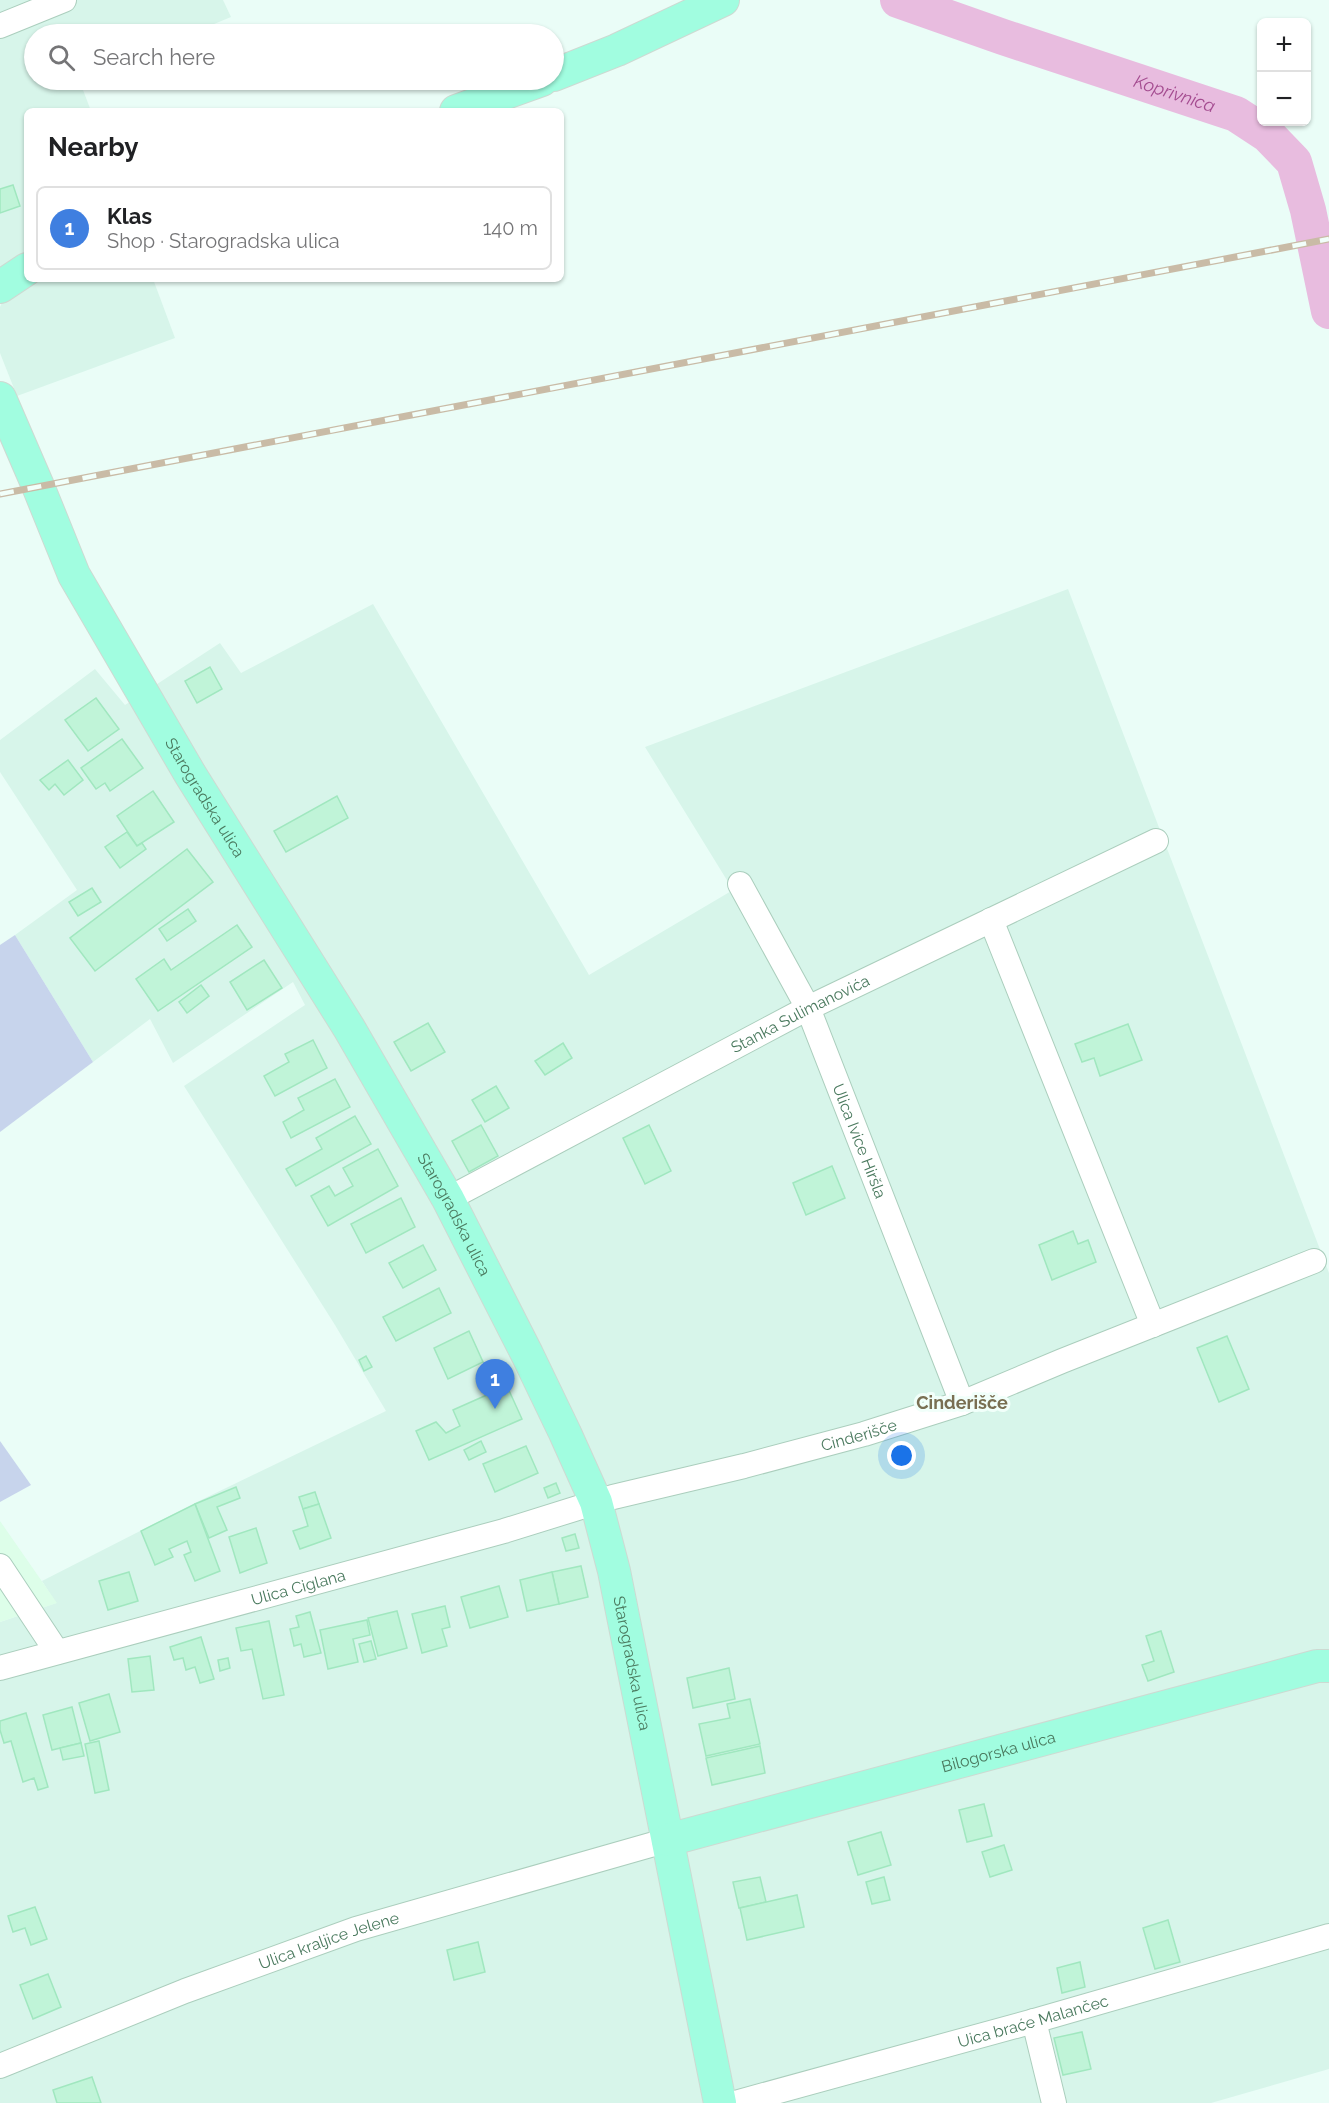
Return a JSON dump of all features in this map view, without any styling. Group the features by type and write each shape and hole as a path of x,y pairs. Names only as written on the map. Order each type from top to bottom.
{"main road":[{"path":"564,71 616,50 723,0"},
{"path":"464,108 514,90"},
{"path":"0,266 24,262"},
{"path":"0,287 24,270"},
{"name":"Starogradska ulica","path":"0,398 10,437 38,486 74,575 189,774 349,1028 448,1199 532,1363 596,1502 614,1571 720,2103"},
{"name":"Bilogorska ulica","path":"668,1840 1306,1669 1329,1666"}],"street":[{"path":"0,26 64,0"},
{"name":"Stanka Sulimanovića","path":"448,1199 808,1008 1156,841"},
{"name":"Ulica Ivice Hiršla","path":"740,884 808,1008 962,1403"},
{"path":"991,920 1153,1324"},
{"name":"Cinderišče","path":"596,1502 864,1434 962,1403 1153,1324 1314,1261"},
{"name":"Ulica Ciglana","path":"0,1668 504,1531 596,1502"},
{"path":"0,1566 57,1652"},
{"name":"Ulica kraljice Jelene","path":"0,2066 185,1990 356,1929 668,1840"},
{"name":"Uica braće Malančec","path":"735,2103 1034,2021 1329,1936"},
{"path":"1034,2021 1054,2103"}],"shaded area":[{"path":"0,0 223,0 231,17 214,24 24,24 24,90 83,90 90,108 24,108 24,282 154,282 175,338 17,396 0,353 0,307 4,298 0,291"},
{"path":"1068,589 1329,1273 1329,2069 1211,2103 0,2103 0,1622 56,1603 42,1581 197,1502 386,1411 335,1325 184,1086 305,1005 293,982 173,1063 150,1019 93,1062 15,935 77,890 0,772 0,740 95,669 125,705 220,643 241,673 373,604 589,975 733,890 645,747"},
{"path":"15,935 93,1062 0,1132 0,945"},
{"path":"0,1441 31,1485 0,1502"},
{"path":"0,1521 57,1603 0,1622"}],"building":[{"path":"13,185 20,206 0,213 0,189"},
{"path":"210,667 222,689 197,703 185,681"},
{"path":"96,698 119,729 88,751 65,720"},
{"path":"122,739 143,768 110,791 105,783 96,789 81,768"},
{"path":"68,760 83,780 64,795 55,784 49,790 40,780"},
{"path":"153,791 174,822 137,846 117,816"},
{"path":"337,796 348,818 286,852 274,831"},
{"path":"127,832 137,846 142,843 146,849 120,868 105,847"},
{"path":"187,849 213,882 95,971 70,938"},
{"path":"92,888 101,902 78,916 69,902"},
{"path":"188,909 196,921 167,941 159,929"},
{"path":"237,925 252,947 158,1011 136,979 164,959 171,970"},
{"path":"264,960 282,988 247,1010 230,982"},
{"path":"201,985 209,996 187,1013 179,1002"},
{"path":"428,1023 445,1052 411,1071 394,1042"},
{"path":"1128,1024 1142,1060 1100,1076 1094,1058 1082,1062 1075,1044"},
{"path":"313,1040 327,1068 275,1096 264,1076 289,1062 285,1054"},
{"path":"563,1043 572,1058 545,1075 535,1061"},
{"path":"335,1079 350,1107 291,1138 283,1122 304,1110 298,1098"},
{"path":"496,1086 509,1108 485,1122 472,1100"},
{"path":"355,1116 371,1144 296,1186 286,1169 322,1149 316,1138"},
{"path":"481,1125 498,1156 469,1172 452,1141"},
{"path":"649,1125 671,1171 645,1184 623,1138"},
{"path":"378,1149 398,1186 328,1226 311,1196 329,1186 335,1196 353,1186 343,1168"},
{"path":"832,1166 845,1198 806,1215 793,1183"},
{"path":"401,1198 415,1227 366,1253 351,1224"},
{"path":"1073,1231 1078,1244 1088,1240 1096,1262 1052,1280 1039,1245"},
{"path":"423,1245 436,1270 403,1288 389,1263"},
{"path":"439,1288 451,1313 396,1341 383,1317"},
{"path":"469,1331 483,1362 448,1379 434,1348"},
{"path":"1227,1336 1249,1389 1219,1402 1197,1348"},
{"path":"366,1356 372,1367 364,1371 359,1360"},
{"path":"507,1386 522,1419 429,1460 416,1431 436,1422 446,1433 460,1426 453,1410"},
{"path":"481,1441 486,1452 469,1460 464,1450"},
{"path":"526,1446 538,1473 495,1492 483,1464"},
{"path":"556,1483 560,1493 548,1498 544,1488"},
{"path":"236,1487 240,1498 217,1507 227,1530 209,1538 195,1504"},
{"path":"315,1492 319,1504 303,1509 299,1497"},
{"path":"195,1504 220,1571 195,1581 184,1555 191,1552 187,1541 169,1549 173,1557 155,1565 141,1531"},
{"path":"319,1504 331,1538 300,1549 293,1531 308,1526 303,1509"},
{"path":"256,1528 267,1563 240,1573 229,1537"},
{"path":"575,1534 579,1548 566,1551 562,1538"},
{"path":"581,1566 588,1597 559,1604 552,1572"},
{"path":"129,1572 138,1601 108,1610 99,1581"},
{"path":"552,1572 559,1604 527,1611 520,1580"},
{"path":"499,1586 508,1617 470,1628 461,1597"},
{"path":"445,1606 450,1627 442,1629 447,1646 422,1653 412,1614"},
{"path":"397,1611 407,1648 378,1656 368,1618"},
{"path":"310,1612 321,1653 304,1657 301,1644 294,1646 290,1629 299,1627 296,1616"},
{"path":"367,1620 370,1635 353,1639 358,1662 328,1669 320,1630"},
{"path":"269,1621 284,1695 263,1699 252,1649 241,1651 236,1628"},
{"path":"1161,1631 1174,1672 1148,1681 1142,1665 1154,1661 1146,1636"},
{"path":"201,1637 214,1679 200,1683 195,1667 186,1670 183,1658 174,1660 170,1647"},
{"path":"371,1641 376,1659 364,1662 359,1644"},
{"path":"150,1656 154,1690 132,1692 128,1659"},
{"path":"228,1658 230,1668 220,1671 218,1660"},
{"path":"729,1668 735,1699 693,1708 687,1678"},
{"path":"109,1694 120,1732 90,1741 79,1703"},
{"path":"750,1699 760,1744 706,1756 699,1724 730,1718 727,1704"},
{"path":"72,1707 81,1743 52,1750 43,1715"},
{"path":"26,1713 48,1787 38,1790 34,1778 23,1782 11,1741 4,1743 0,1730 0,1721"},
{"path":"99,1741 109,1790 95,1793 85,1744"},
{"path":"81,1743 84,1756 63,1760 60,1748"},
{"path":"760,1746 765,1773 712,1785 706,1758"},
{"path":"984,1804 992,1836 967,1842 959,1810"},
{"path":"881,1832 891,1865 858,1875 848,1842"},
{"path":"1004,1845 1012,1870 990,1877 982,1852"},
{"path":"760,1877 766,1902 739,1908 733,1882"},
{"path":"884,1877 890,1900 872,1904 866,1882"},
{"path":"797,1895 804,1927 747,1940 740,1908"},
{"path":"35,1907 47,1939 31,1945 25,1928 13,1932 8,1916"},
{"path":"1168,1920 1180,1962 1155,1969 1143,1928"},
{"path":"478,1942 485,1972 454,1980 447,1950"},
{"path":"1080,1962 1085,1987 1062,1993 1057,1968"},
{"path":"48,1974 61,2007 33,2019 20,1985"},
{"path":"1082,2032 1091,2069 1063,2075 1054,2038"},
{"path":"92,2077 101,2103 57,2103 53,2090"}],"waterway":[{"name":"Koprivnica","path":"898,0 1236,114 1268,135 1294,162 1308,210 1329,311"}],"railway":[{"path":"0,494 1329,239"}],"place":[{"name":"Klas","path":"495,1409"}],"district":[{"name":"Cinderišče","path":"962,1403"}]}
